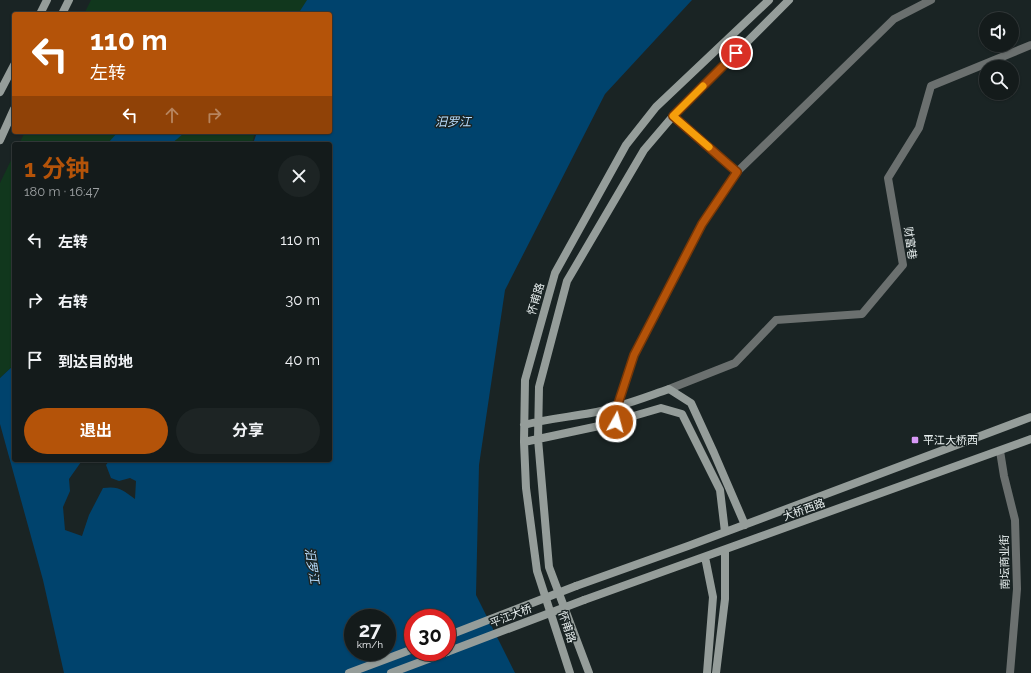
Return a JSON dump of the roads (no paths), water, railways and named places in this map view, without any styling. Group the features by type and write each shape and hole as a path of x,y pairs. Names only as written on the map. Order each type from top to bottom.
{"main road":[{"path":"41,12 47,0"},
{"path":"63,12 69,0"},
{"name":"怀甫路","path":"570,673 537,571 526,488 524,442 525,380 555,273 626,145 656,107 770,0"},
{"path":"589,673 549,567 538,439 539,388 567,281 644,150 673,116 789,0"},
{"path":"0,92 12,69"},
{"path":"0,140 12,113"},
{"path":"524,425 538,421 592,413 617,407 669,389 691,404 745,525"},
{"path":"524,442 616,422 661,408 682,414 720,490 726,532"},
{"path":"456,633 576,586 745,525 1031,417"},
{"name":"大桥西路","path":"584,600 1031,439"},
{"path":"716,673 725,599 725,550"},
{"path":"705,557 713,597 707,673"},
{"name":"平江大桥","path":"456,649 584,600"},
{"path":"349,673 404,652"},
{"name":"平江大桥","path":"391,673 423,661"}],"street":[{"path":"616,422 617,407 634,355 702,224 737,172 894,19 931,0"},
{"name":"财富巷","path":"669,389 735,363 776,320 862,314 903,264 888,178 919,128 931,86 1031,45"},
{"path":"673,116 737,172"},
{"name":"南坛商业街","path":"1000,451 1004,476 1015,520 1016,589 1012,666 1010,673"}],"water":[{"name":"汨罗江","path":"307,0 692,0 605,94 505,290 479,465 476,595 515,673 64,673 43,580 0,424 0,378 12,367 12,462 81,462 69,479 70,491 63,507 65,530 82,536 89,515 103,488 117,488 135,499 136,481 130,478 119,481 111,478 106,465 108,462 332,462 332,142 254,142 256,134 332,134 332,12 299,12"},
{"path":"116,134 183,134 173,142 109,142"}],"place":[{"name":"平江大桥西","path":"915,440"}]}
